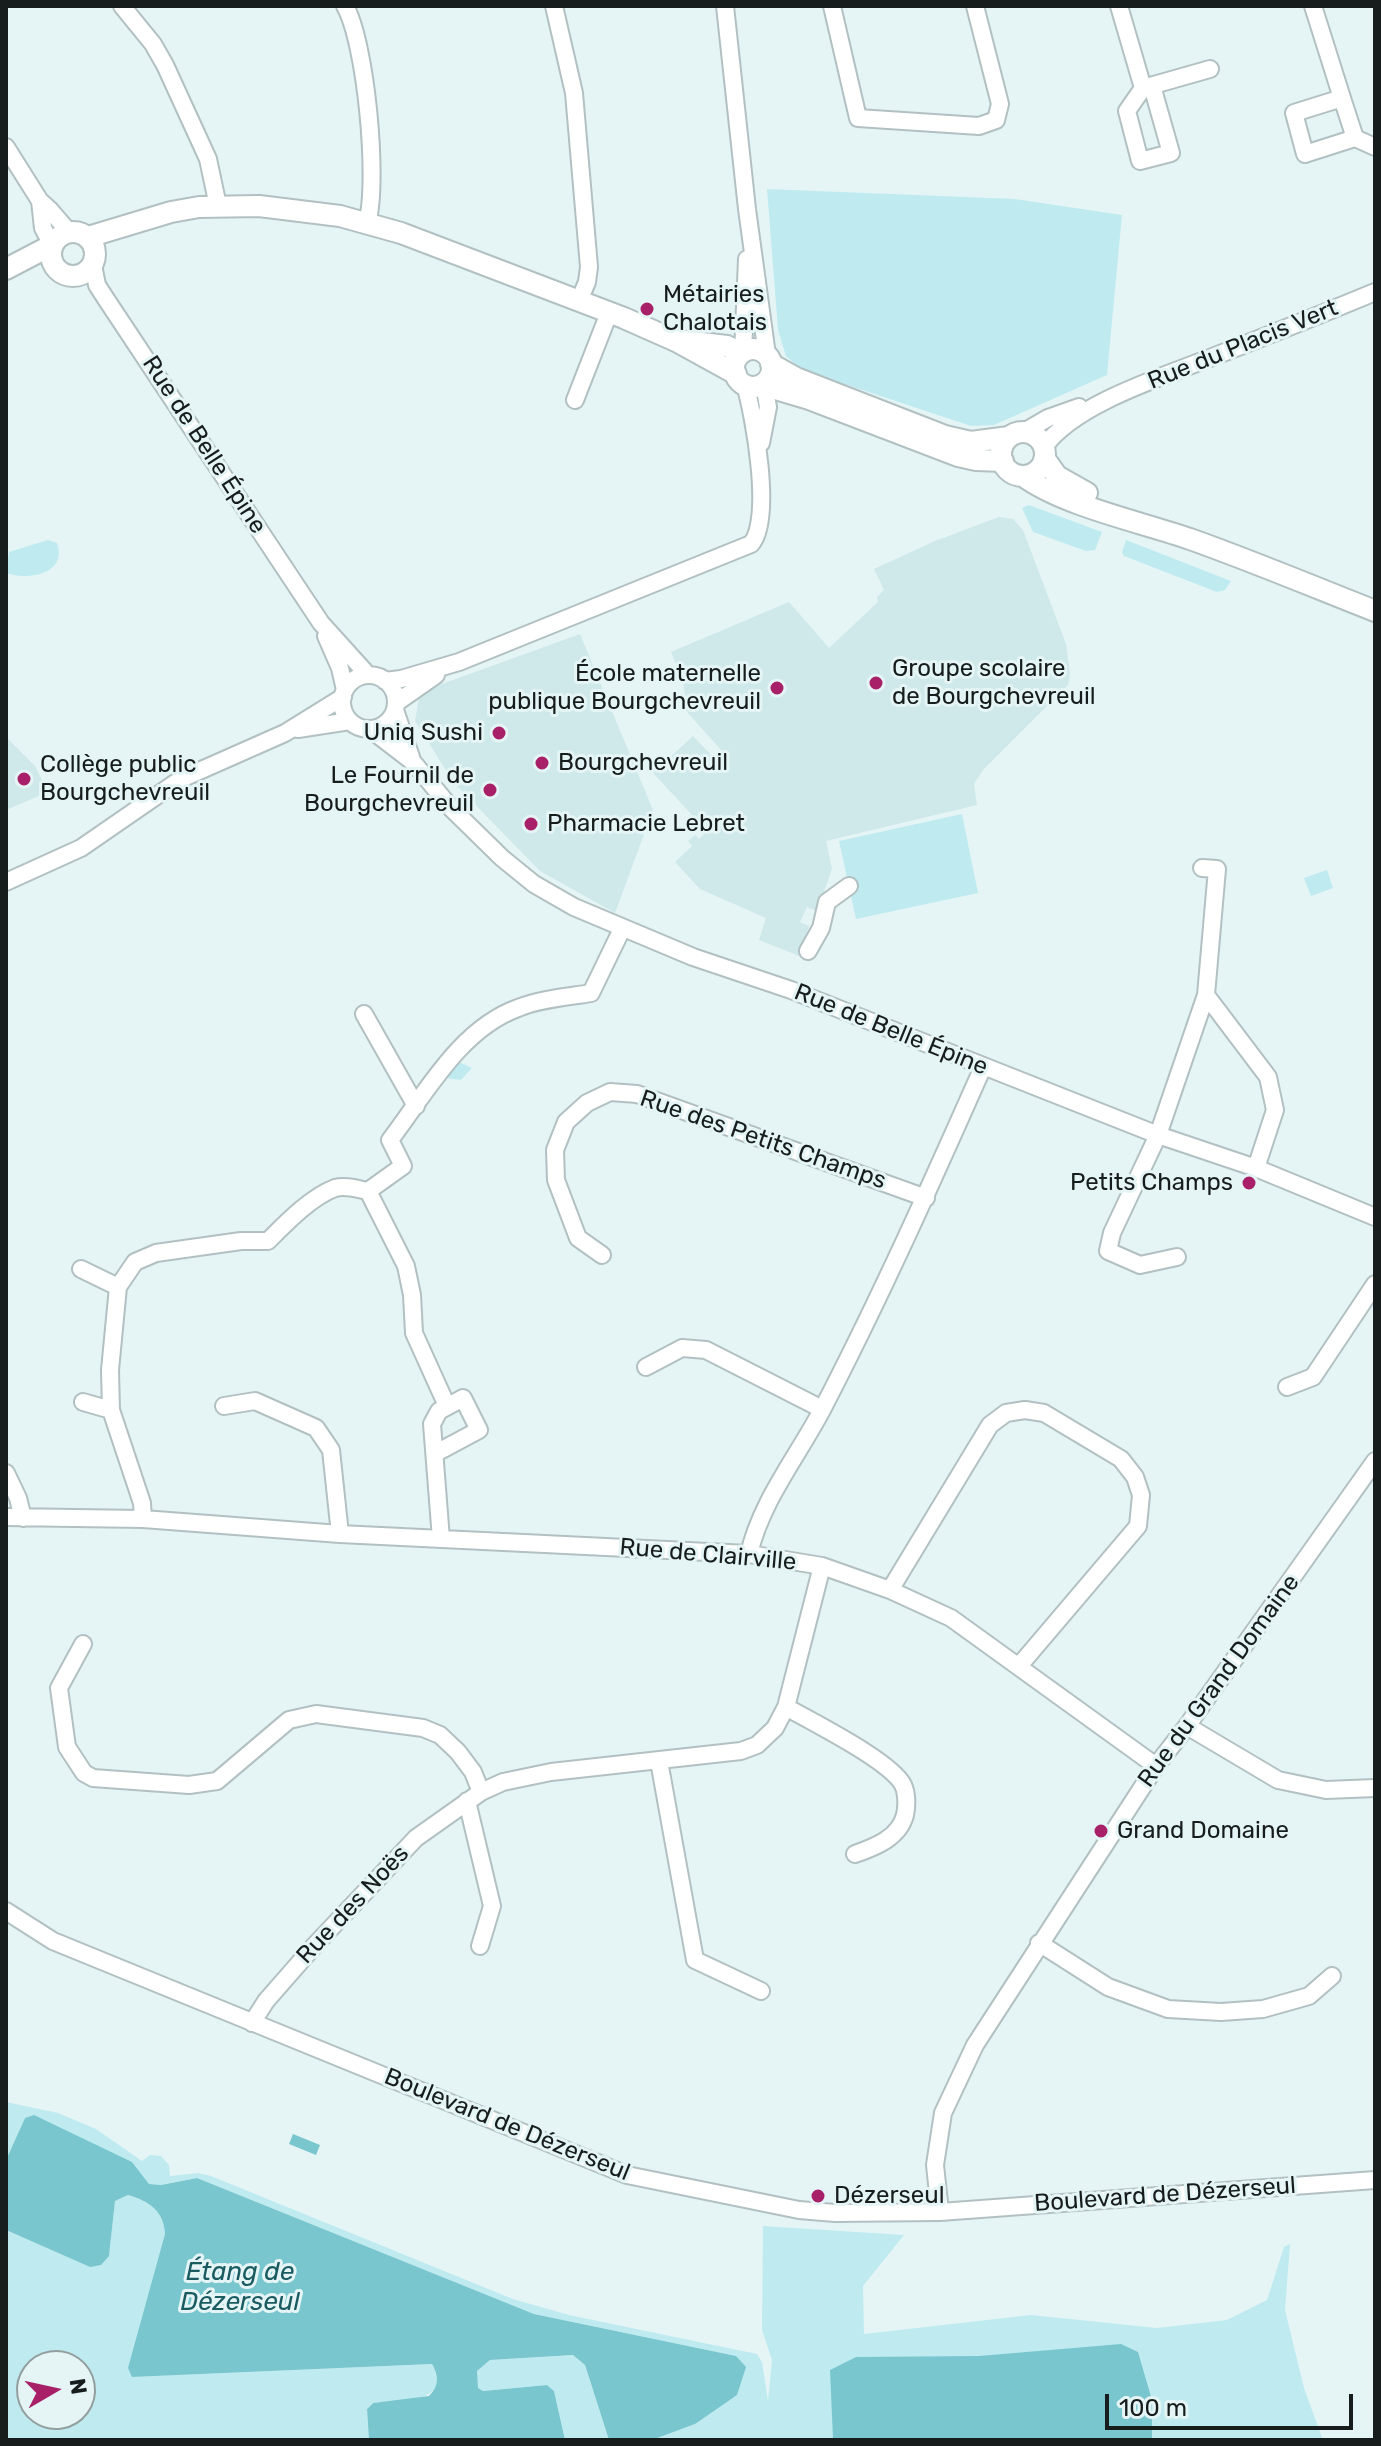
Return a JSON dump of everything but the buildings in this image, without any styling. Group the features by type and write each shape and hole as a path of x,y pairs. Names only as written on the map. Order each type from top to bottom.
{"main road":[{"path":"6,271 52,245 57,239 142,222 171,212 218,206 287,208 367,223 579,301 758,374 796,378 945,436 971,442 1017,434 1038,438 1057,476 1072,486 1192,540"},
{"path":"52,245 51,258 55,266 63,274 77,276 142,222"},
{"path":"78,234 93,243 94,261"},
{"path":"6,271 55,266"},
{"path":"676,341 727,346 742,353 753,350 758,374 772,388 958,456 1003,461"},
{"path":"1017,434 1002,448 1003,461 1011,472 1046,490 1192,540 1375,611"},
{"path":"1023,476 1037,471 1044,453"}],"street":[{"path":"122,6 153,44 165,65 208,159 218,206"},
{"path":"345,6 353,25 370,127 372,201 367,223"},
{"path":"554,6 574,93 589,267 579,301"},
{"path":"6,882 81,848 181,779 285,733 344,694 352,681 368,675 385,681 401,679 459,662 751,544 758,536 758,374 747,209 725,6"},
{"path":"832,6 858,118 979,126 996,120 1000,104 975,6"},
{"path":"1119,6 1148,87 1210,69"},
{"path":"1313,6 1355,138"},
{"path":"1342,98 1294,113 1305,154 1355,138 1375,147"},
{"path":"6,147 40,201 78,234"},
{"path":"40,201 43,228 52,245"},
{"path":"742,353 747,209"},
{"name":"Rue de Belle Épine","path":"94,261 97,285 106,299 321,623 368,675"},
{"name":"Rue du Placis Vert","path":"1017,434 1048,418 1111,398 1375,292"},
{"path":"575,400 609,313"},
{"name":"Rue du Placis Vert","path":"1044,453 1056,431 1111,398"},
{"name":"Rue de Belle Épine","path":"321,623 340,668 344,694"},
{"path":"344,694 344,710 350,721 370,729 388,721 395,707 422,683 459,662"},
{"path":"385,681 393,691 395,707"},
{"name":"Rue de Belle Épine","path":"395,707 413,762"},
{"path":"285,733 350,721"},
{"name":"Rue de Belle Épine","path":"370,729 413,762 451,808 520,873 574,907 693,957 791,990 1158,1135 1256,1168 1375,1217"},
{"path":"1177,1257 1140,1265 1108,1251 1112,1233 1158,1135 1206,995 1217,869 1202,868"},
{"path":"808,951 821,928 827,902 849,886"},
{"path":"143,1519 142,1503 111,1410 110,1370 118,1287 135,1262 156,1253 241,1241 268,1241 295,1213 335,1189 348,1187 368,1191 403,1166 390,1140 468,1039 518,1007 591,993 622,929"},
{"path":"1206,995 1268,1077 1273,1092 1275,1110 1256,1168"},
{"path":"364,1014 416,1106"},
{"path":"749,1554 754,1530 822,1409 926,1198 983,1067"},
{"name":"Rue des Petits Champs","path":"602,1255 578,1238 556,1180 555,1150 566,1122 587,1103 610,1092 637,1094 926,1198"},
{"path":"368,1191 406,1266 412,1295 414,1333 447,1406"},
{"path":"81,1269 118,1287"},
{"path":"1287,1387 1313,1377 1375,1284"},
{"path":"646,1367 682,1348 706,1350 822,1409"},
{"path":"436,1453 479,1430 463,1398 435,1416 432,1424 441,1539"},
{"path":"224,1406 255,1401 316,1428 331,1450 340,1534"},
{"path":"83,1402 111,1410"},
{"path":"890,1590 990,1425 1006,1413 1025,1410 1044,1413 1121,1459 1135,1477 1141,1495 1138,1526 1019,1666"},
{"name":"Rue du Grand Domaine","path":"940,2212 935,2165 943,2113 975,2045 1156,1766 1375,1461"},
{"path":"6,1473 23,1518"},
{"name":"Rue de Clairville","path":"6,1517 143,1519 340,1534 749,1554 822,1566 890,1590 951,1618 1156,1766"},
{"name":"Rue des Noës","path":"252,2023 266,2001 315,1945 416,1838 474,1796 503,1782 551,1772 741,1751 757,1745 775,1728 786,1707 822,1566"},
{"path":"83,1644 59,1688 67,1747 84,1773 93,1778 189,1785 217,1781 289,1720 316,1714 423,1728 440,1735 473,1772 492,1906 480,1946"},
{"path":"786,1707 888,1767 903,1785 907,1806 902,1826 877,1847 855,1854"},
{"path":"1187,1726 1278,1780 1326,1790 1375,1788"},
{"path":"659,1761 695,1960 761,1991"},
{"name":"Boulevard de Dézerseul","path":"6,1911 53,1941 627,2175 799,2210 835,2213 940,2212 1375,2180"},
{"path":"1039,1943 1108,1987 1168,2009 1221,2012 1263,2009 1309,1996 1332,1976"}],"shaded area":[{"path":"767,189 1015,199 1122,215 1107,375 994,425 971,426 802,370 786,356 778,330"},
{"path":"1029,505 1102,532 1095,550 1086,551 1033,532 1022,508"},
{"name":"Groupe scolaire de Bourgchevreuil","path":"999,517 1013,519 1023,530 1066,644 1070,673 1068,685 983,770 974,784 977,805 826,841 832,869 817,911 807,907 800,922 809,926 799,956 759,940 766,918 700,889 675,862 692,846 688,841 695,835 699,839 707,831 653,773 693,736 714,758 722,751 687,712 683,681 671,652 789,602 829,648 878,602 877,597 884,590 874,569 935,541"},
{"path":"48,540 57,543 59,554 51,568 35,575 6,573 9,552"},
{"path":"1126,540 1231,581 1225,590 1217,592 1124,556 1122,552"},
{"path":"580,634 653,810 615,913 540,871 454,783 415,721 420,692"},
{"name":"Collège public Bourgchevreuil","path":"6,737 35,766 48,792 6,810"},
{"path":"962,814 978,893 856,919 839,841"},
{"path":"1327,870 1333,888 1311,896 1304,878"},
{"path":"459,1062 472,1068 461,1080 445,1078"},
{"path":"6,2102 58,2113 96,2129 142,2161 150,2155 161,2156 169,2165 170,2176 198,2173 211,2176 513,2299 569,2315 757,2354 762,2362 768,2401 772,2360 762,2330 763,2226 904,2235 863,2286 864,2334 1031,2315 1157,2328 1227,2320 1267,2300 1284,2247 1290,2244 1285,2310 1304,2388 1323,2440 652,2440 695,2424 736,2356 534,2314 197,2178 161,2185 149,2184 132,2162 25,2118 6,2160"},
{"path":"128,2195 154,2208 162,2219 165,2234 132,2377 432,2364 437,2377 435,2387 420,2398 372,2403 367,2409 369,2440 6,2440 6,2230 90,2267 109,2256 115,2201"},
{"path":"573,2355 585,2365 609,2440 565,2440 554,2391 547,2385 483,2391 477,2388 477,2371 490,2360"}],"water":[{"name":"Étang de Dézerseul","path":"34,2115 132,2162 149,2184 161,2185 197,2178 534,2314 736,2356 746,2367 737,2395 695,2424 652,2440 609,2440 585,2365 573,2355 490,2360 477,2371 478,2388 483,2391 547,2385 554,2391 565,2440 369,2440 367,2409 373,2403 429,2396 437,2381 432,2364 132,2377 128,2368 165,2234 162,2219 154,2208 136,2197 128,2195 115,2201 109,2256 101,2265 90,2267 6,2230 6,2160 25,2118"},
{"path":"293,2134 320,2145 316,2155 289,2144"},
{"path":"1121,2344 1138,2352 1152,2400 1152,2440 833,2439 830,2370 856,2357 979,2356"}],"place":[{"name":"Métairies Chalotais","path":"647,309"},
{"name":"Groupe scolaire de Bourgchevreuil","path":"876,683"},
{"name":"École maternelle publique Bourgchevreuil","path":"777,688"},
{"name":"Uniq Sushi","path":"499,733"},
{"name":"Bourgchevreuil","path":"542,763"},
{"name":"Collège public Bourgchevreuil","path":"24,779"},
{"name":"Le Fournil de Bourgchevreuil","path":"490,790"},
{"name":"Pharmacie Lebret","path":"531,824"},
{"name":"Petits Champs","path":"1249,1183"},
{"name":"Grand Domaine","path":"1101,1831"},
{"name":"Dézerseul","path":"818,2196"}]}
